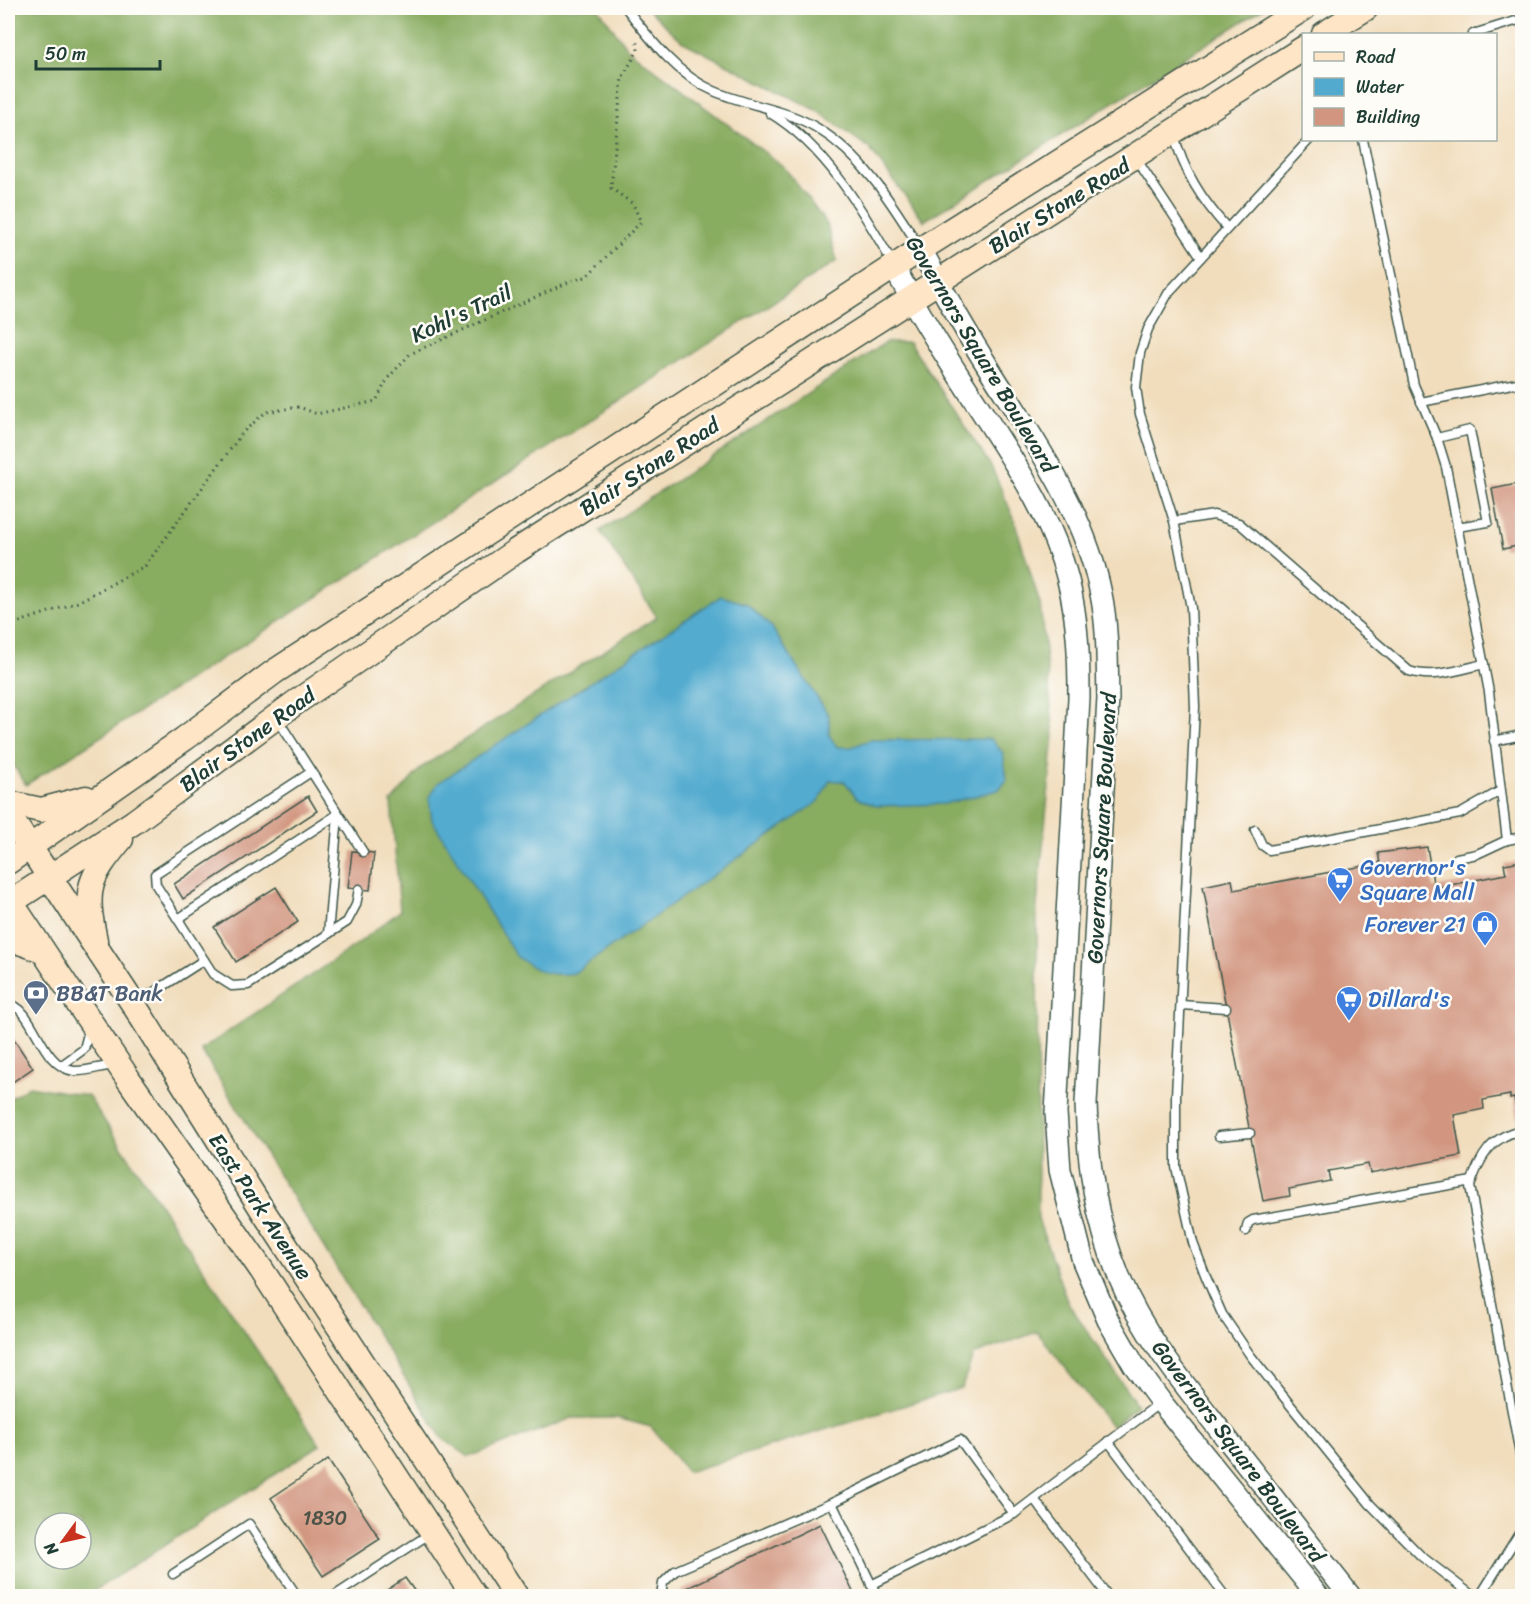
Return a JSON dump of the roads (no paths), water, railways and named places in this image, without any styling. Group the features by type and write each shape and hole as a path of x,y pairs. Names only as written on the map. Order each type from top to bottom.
{"main road":[{"name":"Blair Stone Road","path":"8,862 274,672 921,249 1304,8"},
{"path":"1326,33 1366,8"},
{"name":"Blair Stone Road","path":"8,901 48,878 135,821 286,710 516,551 1302,49"},
{"path":"1135,157 1137,128 1144,109"},
{"path":"274,672 286,710"},
{"path":"8,803 41,810 111,790"},
{"name":"East Park Avenue","path":"8,814 48,878 134,1005 264,1214 516,1596"},
{"path":"98,951 89,904 93,878 97,868 135,821"},
{"name":"East Park Avenue","path":"8,901 261,1269 474,1596"},
{"path":"8,938 42,950"}],"street":[{"name":"Governors Square Boulevard","path":"921,249 938,282 1034,440 1076,517 1090,554 1101,594 1107,640 1108,673 1086,1104 1088,1166 1100,1220 1119,1277 1147,1332 1184,1385 1350,1596"},
{"name":"Governors Square Boulevard","path":"894,267 910,298 1020,470 1054,539 1068,579 1078,635 1079,671 1056,1113 1060,1170 1083,1261 1108,1320 1134,1365 1161,1402 1318,1596"},
{"path":"1079,671 1108,673"},
{"path":"1161,1402 1184,1385"}],"lane":[{"name":"Governors Square Boulevard","path":"626,8 674,64 694,80 714,91 793,116 840,143 883,189 921,249"},
{"path":"1476,33 1522,19"},
{"name":"Governors Square Boulevard","path":"759,106 784,122 814,150 859,207 894,267"},
{"path":"1173,133 1180,160 1192,182 1227,228"},
{"path":"1308,141 1169,292 1148,329 1140,353 1136,387 1140,414 1174,521 1191,608 1196,707 1181,1005 1176,1167 1193,1243 1222,1314 1250,1355 1370,1504 1421,1556 1473,1596"},
{"path":"1364,141 1410,369 1437,438 1457,527 1484,664 1507,840"},
{"path":"1135,157 1201,257"},
{"path":"1421,402 1522,382"},
{"path":"1437,438 1470,430 1488,522 1457,527"},
{"path":"1174,521 1214,515 1239,523 1409,671 1430,675 1484,664"},
{"path":"286,710 311,772 363,852"},
{"path":"1494,741 1522,735"},
{"path":"311,772 155,874 156,885 213,974 232,987 248,985 347,922 356,905 359,889"},
{"path":"1255,830 1262,845 1269,850 1460,814 1500,791"},
{"path":"178,919 338,814"},
{"path":"328,934 338,814"},
{"path":"1457,858 1478,854 1507,840 1522,837"},
{"path":"134,1005 204,960"},
{"path":"8,1004 18,1007 53,1060 73,1071 120,1065"},
{"path":"1181,1005 1226,1008"},
{"path":"62,1065 77,1057 84,1049 91,1022"},
{"path":"1522,1130 1498,1137 1485,1154 1472,1181 1471,1203 1522,1465"},
{"path":"1219,1136 1250,1133"},
{"path":"1246,1231 1248,1223 1253,1220 1472,1181"},
{"path":"871,1585 1014,1514 1161,1402"},
{"path":"661,1596 663,1583 675,1570 832,1503 960,1440 1014,1514"},
{"path":"1108,1441 1225,1596"},
{"path":"1034,1499 1108,1596"},
{"path":"832,1503 877,1596"},
{"path":"173,1574 249,1524 297,1596"},
{"path":"1480,1596 1522,1529"},
{"path":"334,1596 432,1533"}],"water":[{"path":"721,596 747,604 772,628 829,716 829,735 837,747 852,747 870,740 991,739 1003,753 1007,780 998,790 944,804 876,806 857,798 845,782 830,780 819,801 574,973 550,974 538,970 517,957 432,820 429,798 438,783"}],"place":[{"name":"Governor's Square Mall","path":"1340,903"},
{"name":"Forever 21","path":"1485,947"},
{"name":"BB&T Bank","path":"36,1016"},
{"name":"Dillard's","path":"1349,1022"}]}
